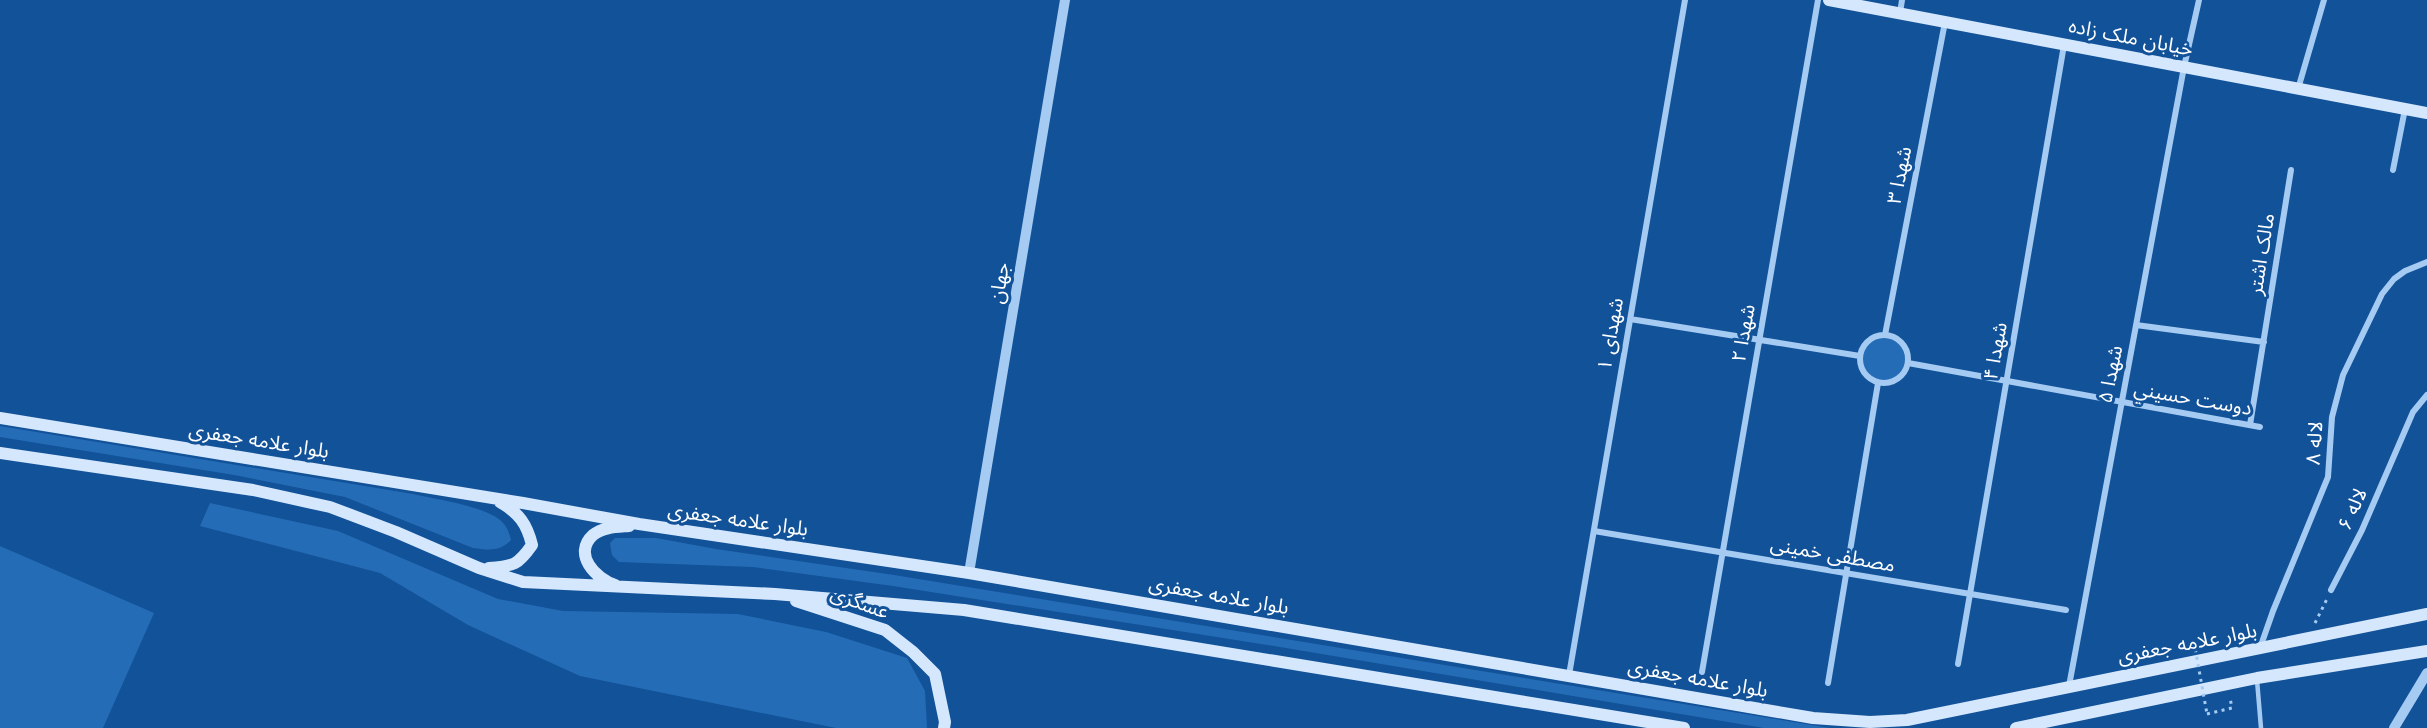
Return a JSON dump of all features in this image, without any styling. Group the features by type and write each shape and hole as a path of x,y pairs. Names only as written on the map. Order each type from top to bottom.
{"main road":[{"name":"خیابان ملک زاده","path":"1829,0 2427,113"},
{"name":"بلوار علامه جعفری","path":"0,418 494,498 639,524 969,573 1813,718 1870,722 1907,720 2427,614"},
{"path":"0,453 253,490 330,507 396,532 479,568 523,582 624,588 701,589 964,610 1684,728"},
{"path":"479,568 504,567 520,561 532,545 527,526 516,511 494,498"},
{"path":"624,588 605,582 590,569 584,556 585,546 592,536 604,529 639,524"},
{"name":"عسگری","path":"775,594 885,630 895,637 935,674 945,722 944,728"},
{"path":"2016,728 2060,723 2257,678 2427,651"}],"street":[{"name":"جهان","path":"969,573 1065,0"},
{"name":"شهدای ۱","path":"1569,675 1685,0"},
{"name":"شهدا ۲","path":"1702,672 1818,0"},
{"path":"1900,14 1902,0"},
{"name":"شهدا ۵","path":"2069,686 2184,67 2199,0"},
{"path":"2298,89 2324,0"},
{"name":"شهدا ۳","path":"1885,335 1945,22"},
{"name":"شهدا ۴","path":"1958,664 2064,45"},
{"path":"2393,170 2404,109"},
{"name":"مالک اشتر","path":"2250,425 2291,170"},
{"name":"لاله ۸","path":"2260,648 2273,610 2328,477 2332,417 2343,375 2382,294 2394,279 2427,261"},
{"path":"1630,319 1860,356"},
{"path":"2136,325 2264,342"},
{"path":"1885,335 1900,341 1908,354 1908,363 1906,370 1894,382 1878,383 1865,375 1861,368 1860,356 1864,345 1870,339 1885,335"},
{"name":"دوست حسيني","path":"1908,363 2260,427"},
{"path":"1828,683 1878,383"},
{"name":"لاله ۶","path":"2331,590 2362,530 2413,412 2427,396"},
{"name":"مصطفی خمینی","path":"1594,531 2066,610"},
{"path":"2394,728 2427,673"}],"lane":[{"path":"2257,678 2261,728"}],"path":[{"path":"2308,638 2331,590"},
{"path":"2221,640 2194,642 2207,714 2232,708"}],"shaded area":[{"path":"1883,337 1899,343 1905,359 1899,375 1883,381 1867,375 1861,359 1867,343"},
{"path":"0,426 446,501 492,515 504,525 511,540 503,547 489,550 473,548 345,497 234,475 0,437"},
{"path":"210,503 338,531 498,599 563,611 738,614 826,632 907,658 925,691 927,728 836,728 580,676 468,625 380,573 200,526"},
{"path":"615,538 656,538 894,575 1830,728 1764,728 1274,646 893,586 753,567 619,562 612,555 610,543"},
{"path":"0,546 154,613 103,728 0,728"}]}
